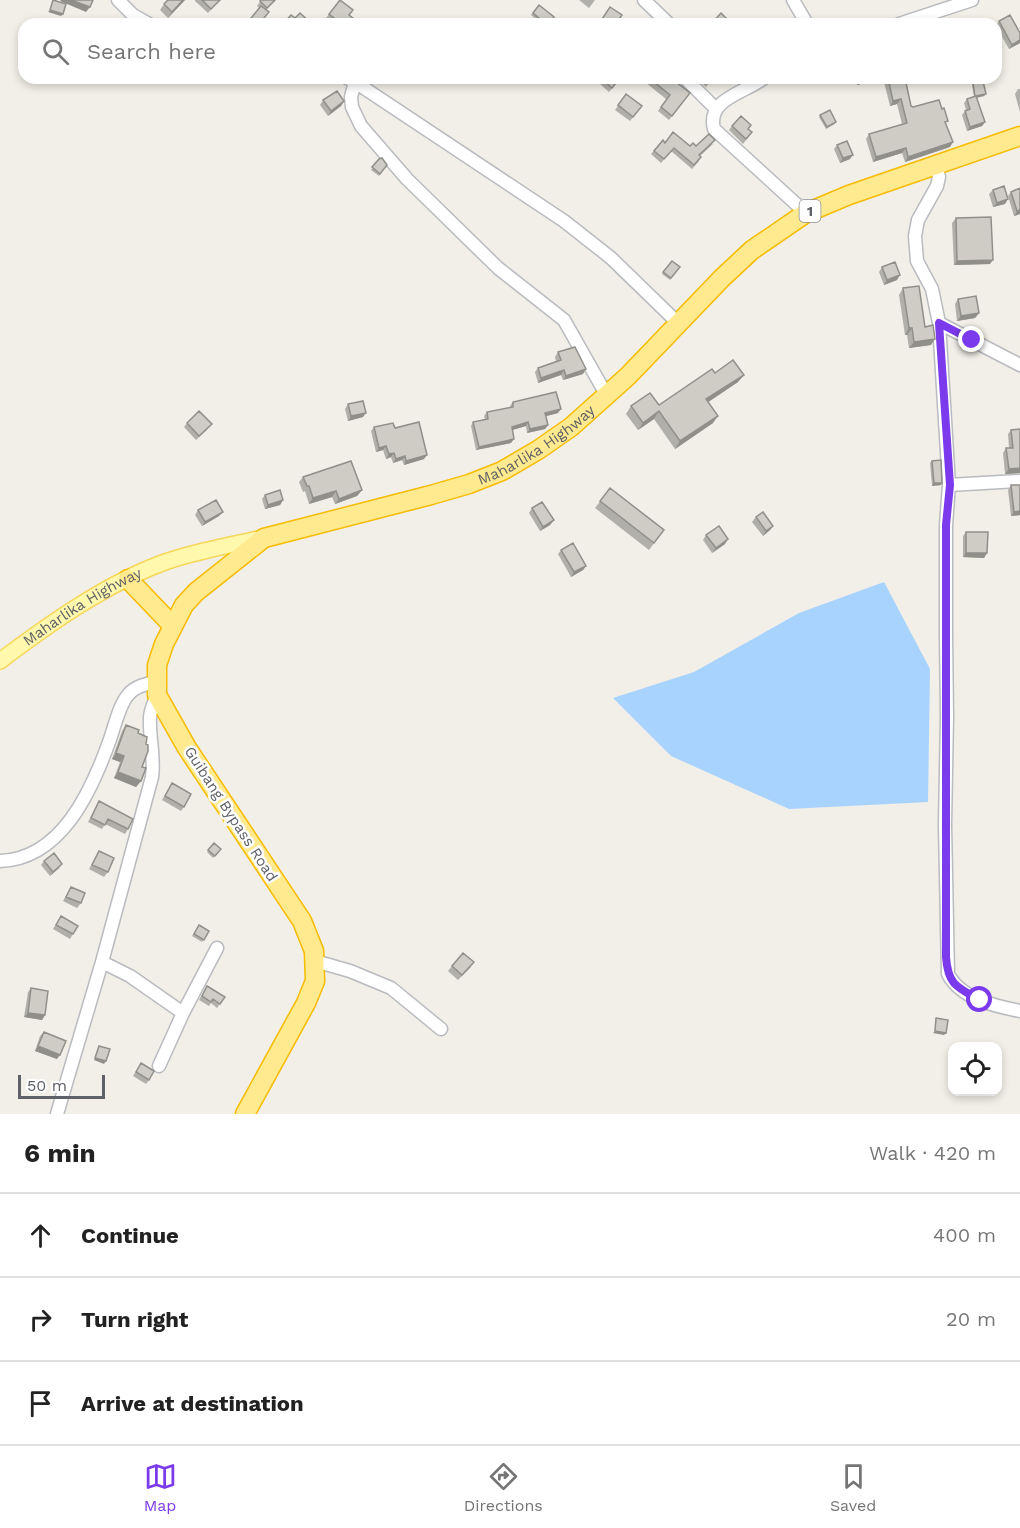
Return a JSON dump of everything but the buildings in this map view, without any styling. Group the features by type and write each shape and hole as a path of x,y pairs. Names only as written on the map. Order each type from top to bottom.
{"highway":[{"name":"Maharlika Highway","path":"264,538 431,495 502,471 571,427 606,396 752,250 806,213 825,203 1020,136"},
{"path":"157,688 157,665 172,625 184,605 196,592 264,538"},
{"path":"128,579 172,625"},
{"name":"Guibang Bypass Road","path":"157,688 187,748 302,921 311,941 315,961 315,981 306,1003 245,1114"}],"main road":[{"name":"Maharlika Highway","path":"0,661 33,636 128,579 165,562 264,538"}],"street":[{"path":"118,0 138,18"},
{"path":"644,0 663,18"},
{"path":"793,0 804,18"},
{"path":"916,18 972,0"},
{"path":"351,84 352,107 361,126 407,179 464,236 498,268 564,320 606,396"},
{"path":"357,84 564,221 611,258 679,324"},
{"path":"691,84 716,109"},
{"path":"753,84 726,99 716,109 712,115 714,129 806,213"},
{"path":"936,165 939,177 937,186 918,220 915,236 917,261 932,289 939,323 950,485 946,525 945,836 948,974 957,986 980,1000 1020,1011"},
{"path":"939,323 1020,365"},
{"path":"950,485 1020,481"},
{"path":"0,861 16,860 33,853 47,844 68,822 83,803 104,757 124,699 133,689 157,688 150,720 154,767 152,777 102,962 57,1114"},
{"path":"159,1066 183,1013 217,948"},
{"path":"315,961 350,971 392,988 441,1029"},
{"path":"102,962 130,976 183,1013"}],"water":[{"path":"884,582 930,669 928,802 789,809 671,756 613,698 694,672 799,613"}],"route":[{"path":"972,340 939,323 950,485 946,525 946,957 948,974 952,982 980,1000"}]}
